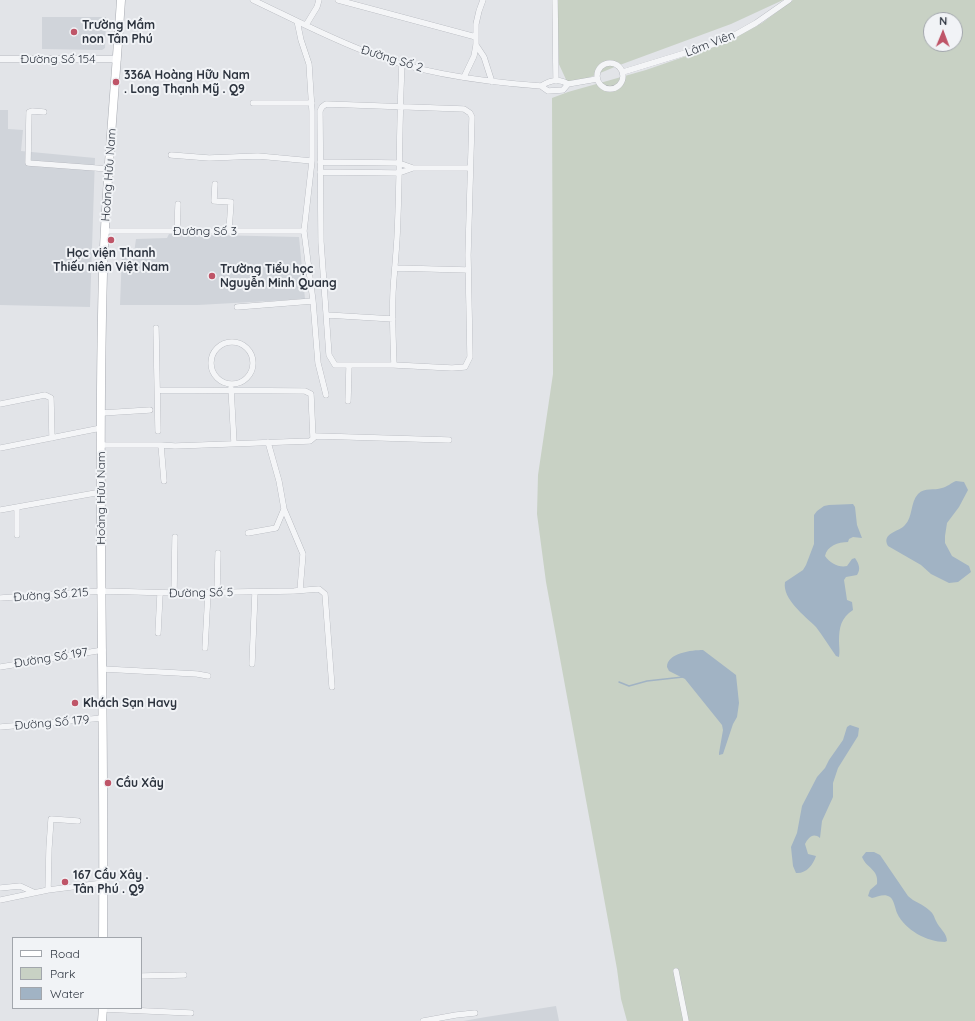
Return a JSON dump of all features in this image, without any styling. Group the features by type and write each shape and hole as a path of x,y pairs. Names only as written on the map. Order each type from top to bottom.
{"main road":[{"name":"Hoàng Hữu Nam","path":"103,937 101,445 103,272 121,0"},
{"path":"102,1021 103,1009"}],"street":[{"name":"Đường Số 2","path":"253,0 338,41 370,54 402,64 492,82 541,86"},
{"path":"306,25 317,7 319,0"},
{"path":"338,0 355,2 476,37"},
{"path":"464,77 474,56 478,18 483,0"},
{"path":"554,0 556,81"},
{"name":"Lâm Viên","path":"623,72 724,41 756,23 789,0"},
{"path":"297,21 301,40 309,64 312,103 312,161 304,231 313,301 318,363 326,395"},
{"path":"476,45 484,57 492,82"},
{"name":"Đường Số 154","path":"0,59 117,59"},
{"path":"607,63 615,63 622,68 623,72 624,76 621,84 614,88 610,89 602,86 597,79 600,67 607,63"},
{"path":"394,365 393,293 397,237 402,64"},
{"path":"568,84 562,80 548,81 541,86 548,91 559,91 563,90 568,84 597,79"},
{"path":"253,103 312,103"},
{"path":"326,104 464,109 470,113 472,118 468,270 470,357 465,367 335,365 329,355 321,242 320,162 320,111 326,104"},
{"path":"44,112 29,112 28,163 109,169"},
{"path":"171,155 209,158 258,156 312,161"},
{"path":"320,162 399,163 413,168 470,168"},
{"path":"320,172 399,173 413,168"},
{"path":"215,184 214,201 231,202 229,231"},
{"path":"177,231 178,204"},
{"name":"Đường Số 3","path":"106,231 304,231"},
{"path":"395,268 468,270"},
{"path":"236,307 313,301"},
{"path":"327,315 393,318"},
{"path":"156,328 158,431"},
{"path":"228,342 234,342 239,343 248,349 251,354 253,364 252,370 246,379 242,382 231,384 225,383 216,377 213,372 211,362 212,356 218,347 228,342"},
{"path":"348,401 350,366"},
{"path":"231,384 234,443"},
{"path":"158,390 306,391 311,394 313,438"},
{"path":"0,404 46,395 50,398 52,438"},
{"path":"102,413 150,410"},
{"path":"0,448 102,428"},
{"path":"101,445 161,444 175,446 310,441 316,436 449,440"},
{"path":"268,442 279,481 284,509 303,554 300,590"},
{"path":"161,444 164,481"},
{"path":"0,510 101,492"},
{"path":"17,507 17,535"},
{"path":"248,533 276,528 284,509"},
{"path":"174,594 175,538"},
{"path":"217,592 218,553"},
{"name":"Đường Số 5","path":"102,591 174,594 208,592 294,592 300,590 319,589 325,594 332,687"},
{"name":"Đường Số 215","path":"0,598 102,591"},
{"path":"205,648 208,592"},
{"path":"252,664 255,592"},
{"path":"158,633 160,594"},
{"name":"Đường Số 197","path":"0,666 102,650"},
{"path":"103,669 197,674 208,676"},
{"name":"Đường Số 179","path":"0,727 103,718"},
{"path":"48,890 48,848 51,820 78,821"},
{"path":"0,900 33,892 103,883"},
{"path":"0,888 20,886 33,892"},
{"path":"676,972 686,1021"},
{"path":"142,976 184,975"},
{"path":"103,1009 191,1013"},
{"path":"423,1021 475,1013"}],"shaded area":[{"name":"Trường Mầm non Tân Phú","path":"42,17 106,17 105,48 102,50 42,49"},
{"path":"0,110 8,110 8,129 23,130 21,151 95,158 90,307 0,305"},
{"name":"Trường Tiểu học Nguyễn Minh Quang","path":"169,234 299,237 305,299 198,305 120,305 122,253 134,253 136,239 167,238"},
{"path":"556,1006 559,1021 463,1021 486,1017"}],"green space":[{"path":"552,0 783,0 731,24 617,66 569,86 557,60"},
{"path":"793,0 975,0 975,1021 627,1021 621,999 617,969 546,582 537,514 538,475 553,374 552,98 646,70 724,43 762,23"}],"water":[{"path":"956,481 964,482 968,490 959,507 947,523 945,543 952,556 969,566 971,572 958,582 949,583 931,574 921,565 888,546 886,542 889,535 908,522 915,498 918,494 927,490 939,489"},
{"path":"853,504 855,507 857,525 862,538 853,537 849,539 848,542 834,545 828,550 825,556 829,561 838,566 847,566 852,559 855,558 859,566 857,575 846,577 844,580 847,600 852,602 853,610 846,616 840,627 839,657 836,656 816,627 795,607 787,595 785,582 803,570 806,565 814,544 814,515 817,511 824,506 829,505"},
{"path":"703,650 736,675 739,703 737,717 733,724 723,754 719,755 723,730 722,725 685,679 669,671 667,667 668,662 675,655"},
{"path":"850,725 859,728 858,736 838,768 833,783 833,797 822,821 820,838 813,836 809,838 805,844 808,854 816,856 809,868 803,872 796,873 793,866 791,847 797,833 802,806 817,777 825,768 843,740 847,727"},
{"path":"866,852 874,852 880,855 908,896 932,913 937,924 946,935 947,941 931,940 911,930 905,925 897,913 890,897 883,895 872,898 868,896 870,890 877,884 877,879 874,872 862,857"}],"waterway":[{"path":"619,682 629,686 647,681 683,677"}],"place":[{"name":"Trường Mầm non Tân Phú","path":"74,32"},
{"name":"336A Hoàng Hữu Nam . Long Thạnh Mỹ . Q9","path":"116,82"},
{"name":"Học viện Thanh Thiếu niên Việt Nam","path":"111,240"},
{"name":"Trường Tiểu học Nguyễn Minh Quang","path":"212,276"},
{"name":"Khách Sạn Havy","path":"75,703"},
{"name":"Cầu Xây","path":"108,783"},
{"name":"167 Cầu Xây . Tân Phú . Q9","path":"65,882"}]}
